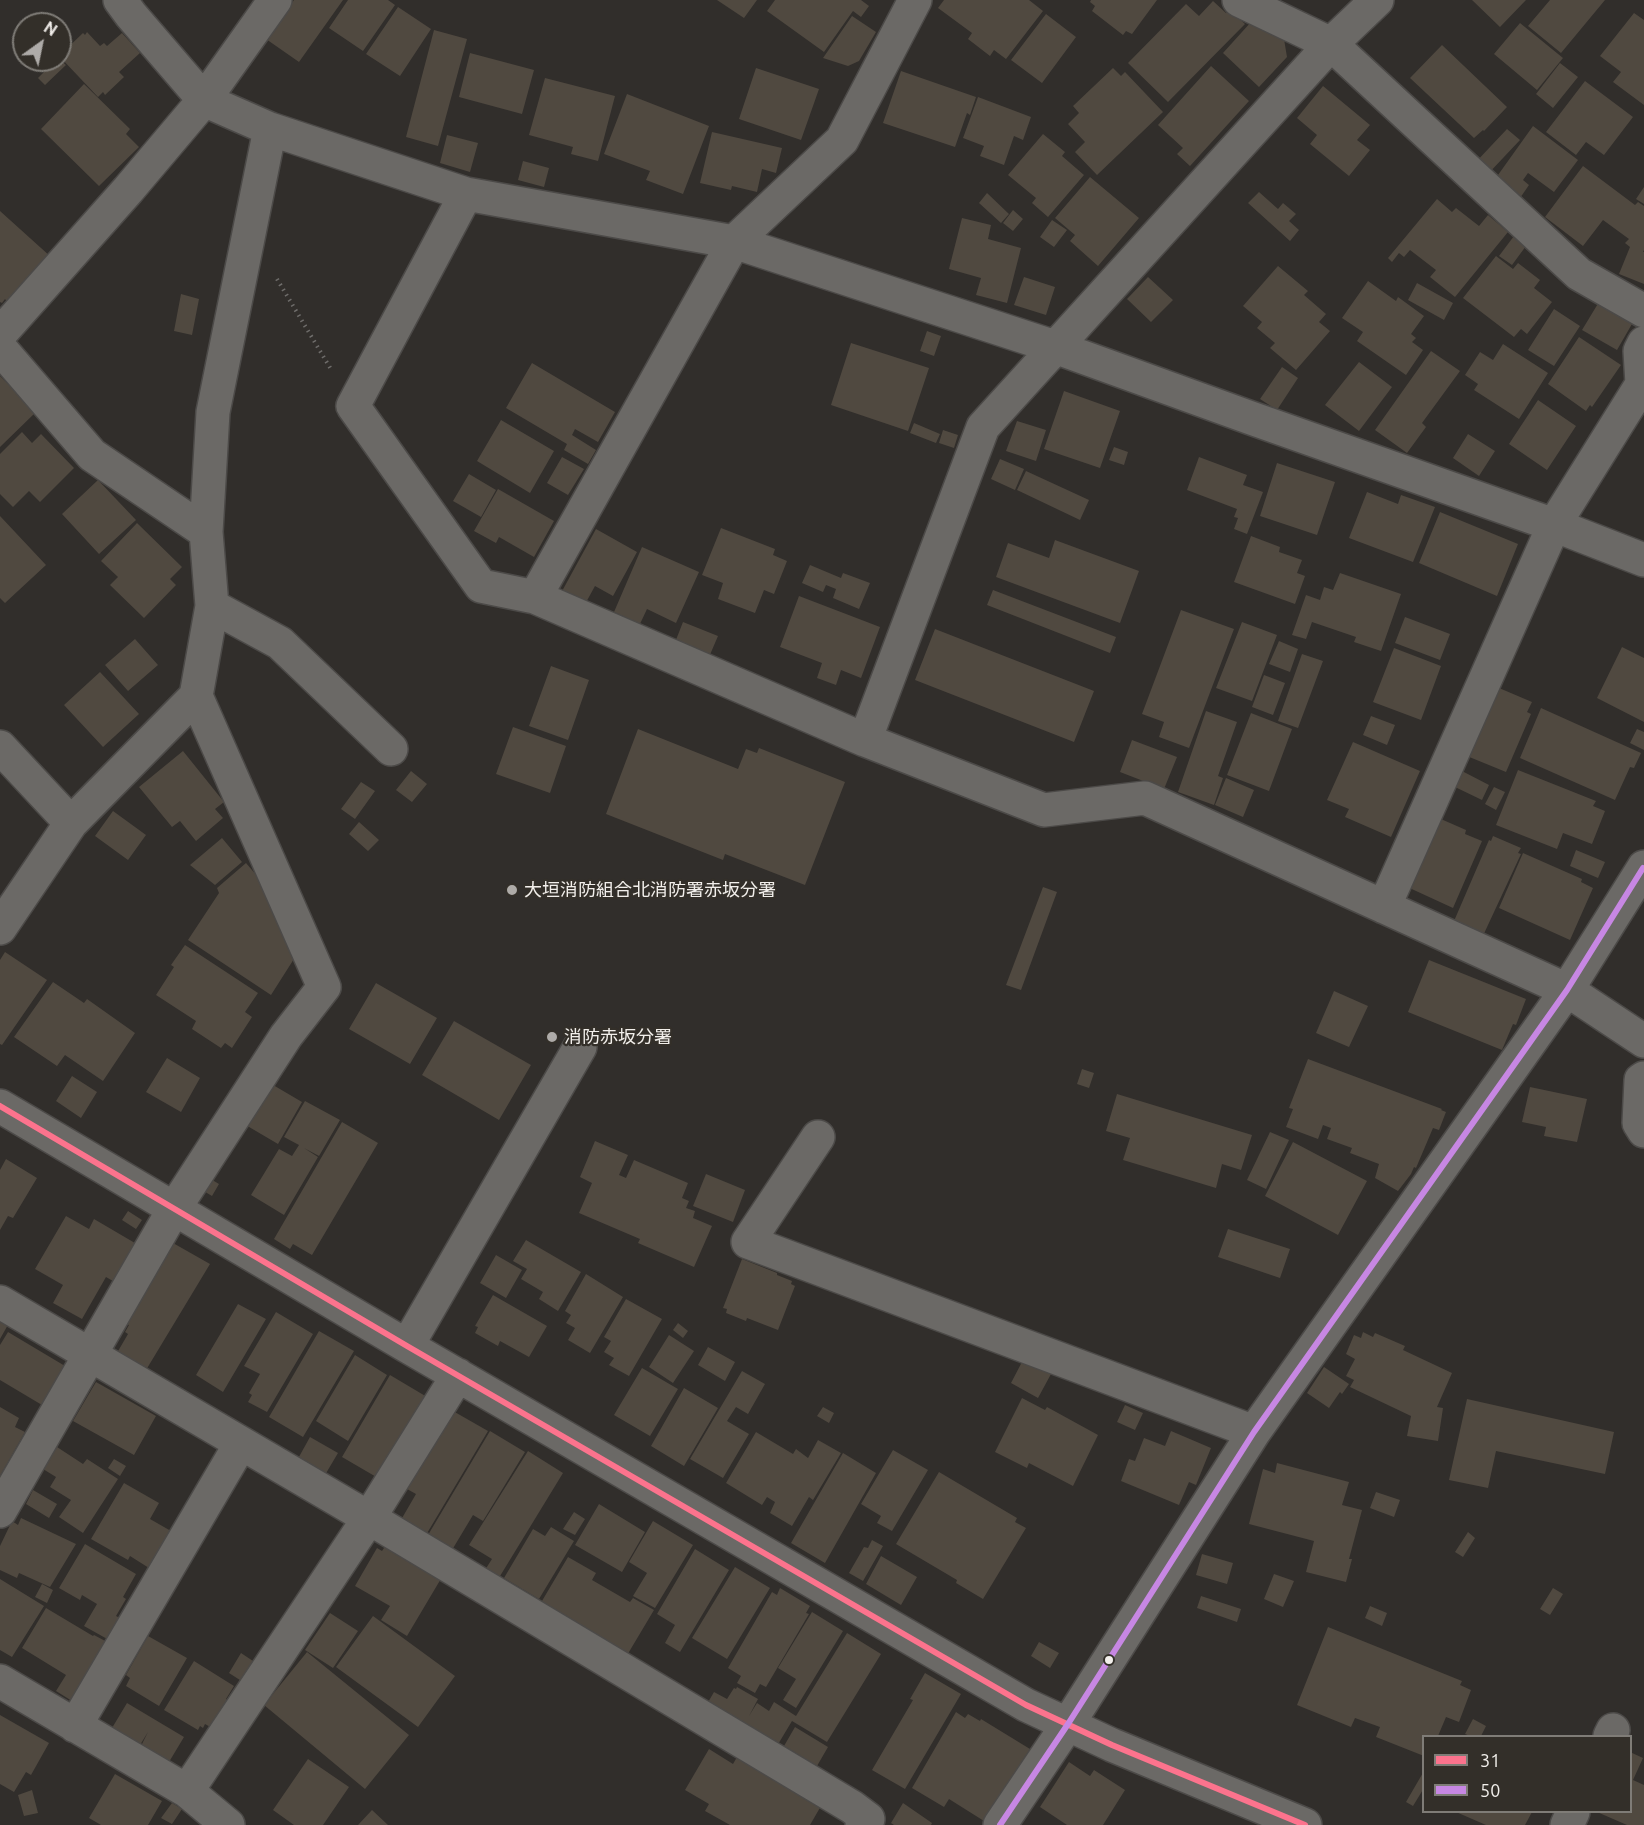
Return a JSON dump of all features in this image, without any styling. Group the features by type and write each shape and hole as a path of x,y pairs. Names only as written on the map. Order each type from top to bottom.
{"street":[{"path":"120,0 204,100 270,129 466,194 735,242 1055,347 1554,525 1644,560"},
{"path":"0,334 128,190 204,100 275,0"},
{"path":"535,597 735,242 842,140 915,0"},
{"path":"1239,0 1331,44 1579,274 1644,311"},
{"path":"865,740 984,427 1331,44 1377,0"},
{"path":"0,1511 174,1209 286,1036 324,987 196,696 212,606 206,532 213,412 270,129"},
{"path":"466,194 352,406 481,586 535,597 865,740 1044,810 1145,798 1567,990 1641,1033"},
{"path":"1384,907 1554,525 1642,384 1640,351 1644,343"},
{"path":"0,348 92,455 206,532"},
{"path":"212,606 280,643 391,749"},
{"path":"0,928 71,823 196,696"},
{"path":"0,747 71,823"},
{"path":"1000,1825 1068,1724 1254,1432 1567,990 1644,867"},
{"path":"407,1346 580,1047"},
{"path":"1644,1078 1641,1080 1639,1124 1644,1131"},
{"path":"0,1106 407,1346 1026,1705 1112,1745 1305,1825"},
{"path":"818,1137 748,1242 1254,1432"},
{"path":"0,1302 369,1518 852,1807 868,1819 862,1825"},
{"path":"187,1791 369,1518 458,1375"},
{"path":"75,1726 241,1443"},
{"path":"0,1681 187,1791 228,1825"}],"path":[{"path":"249,232 352,406"}],"building":[{"path":"294,0 343,0 299,62 266,39"},
{"path":"348,0 388,0 395,5 363,51 329,28"},
{"path":"717,0 757,0 744,18"},
{"path":"775,0 861,0 869,6 861,17 853,11 824,52 767,11"},
{"path":"944,0 1029,0 1043,11 1006,59 994,50 990,56 968,39 972,33 938,8"},
{"path":"1091,0 1157,0 1132,34 1126,31 1123,35 1092,11 1095,6 1090,2"},
{"path":"1472,0 1526,0 1500,27"},
{"path":"1550,0 1605,0 1561,53 1528,26"},
{"path":"1213,1 1226,13 1230,10 1245,24 1168,102 1128,63 1186,4 1199,16"},
{"path":"398,7 431,29 400,76 366,54"},
{"path":"1634,13 1644,20 1644,105 1613,82 1621,72 1600,56"},
{"path":"1046,14 1076,37 1042,83 1011,60"},
{"path":"852,16 876,32 859,61 848,66 823,58"},
{"path":"1251,22 1284,39 1287,57 1259,87 1223,53"},
{"path":"1520,23 1563,58 1537,90 1494,54"},
{"path":"434,30 467,39 438,146 406,137"},
{"path":"87,32 100,46 104,43 107,46 122,33 140,53 119,72 124,77 105,95 103,92 98,97 72,70 72,44 83,33 85,35"},
{"path":"1442,45 1507,107 1474,138 1410,78"},
{"path":"470,53 534,70 522,114 459,97"},
{"path":"1560,63 1578,77 1553,108 1536,94"},
{"path":"1211,66 1249,101 1190,166 1177,154 1183,148 1158,125"},
{"path":"756,68 819,89 801,140 739,119"},
{"path":"1113,68 1121,76 1125,72 1163,112 1097,175 1075,152 1085,142 1068,124 1079,113 1073,106"},
{"path":"901,71 976,97 970,115 967,113 955,147 883,123"},
{"path":"44,72 59,72 45,85 38,78"},
{"path":"545,78 615,96 598,161 571,154 573,147 529,135"},
{"path":"1585,81 1633,117 1604,155 1586,142 1576,155 1546,132"},
{"path":"84,84 130,129 126,134 139,147 99,186 41,129"},
{"path":"1323,86 1370,125 1357,140 1370,150 1349,176 1310,144 1317,135 1297,118"},
{"path":"627,94 709,126 683,194 646,180 650,171 604,154"},
{"path":"978,97 1031,117 1023,140 1014,136 1004,165 980,156 984,146 963,138"},
{"path":"1533,126 1578,160 1554,192 1528,173 1523,180 1529,185 1518,201 1493,182"},
{"path":"1507,129 1520,140 1487,175 1474,164"},
{"path":"712,132 782,148 776,173 762,169 757,192 732,186 731,190 700,183"},
{"path":"1043,134 1065,152 1062,156 1084,175 1048,217 1032,203 1036,198 1008,175"},
{"path":"447,135 478,143 470,172 440,163"},
{"path":"523,161 549,168 544,187 518,180"},
{"path":"1583,166 1635,205 1638,202 1644,206 1644,284 1619,274 1630,247 1625,243 1629,239 1603,220 1583,246 1545,217"},
{"path":"1090,177 1139,218 1098,266 1070,241 1075,235 1055,218"},
{"path":"1644,187 1644,204 1636,199"},
{"path":"1259,192 1278,209 1283,203 1296,214 1289,221 1299,230 1290,241 1248,203"},
{"path":"987,193 1009,214 1001,223 979,203"},
{"path":"1437,199 1452,212 1456,208 1479,226 1488,215 1508,232 1455,297 1430,277 1436,270 1410,250 1404,257 1399,253 1392,262 1388,258"},
{"path":"1013,210 1023,219 1013,231 1003,223"},
{"path":"0,211 51,257 9,304 5,299 2,303 0,302"},
{"path":"962,218 991,225 988,239 1021,248 1007,303 976,295 981,278 949,269"},
{"path":"1052,220 1067,230 1054,247 1040,237"},
{"path":"1514,236 1526,246 1512,265 1499,256"},
{"path":"1496,256 1513,269 1518,263 1540,280 1534,288 1552,302 1527,334 1521,329 1514,337 1463,298"},
{"path":"1278,266 1308,291 1304,295 1326,314 1319,322 1330,331 1296,370 1270,348 1275,343 1257,328 1262,322 1243,306"},
{"path":"1024,277 1055,287 1046,315 1014,305"},
{"path":"1148,277 1173,300 1151,322 1127,299"},
{"path":"1368,281 1396,301 1398,297 1424,316 1411,334 1416,338 1412,342 1423,350 1406,375 1357,341 1363,332 1342,318"},
{"path":"1417,283 1453,303 1444,320 1408,300"},
{"path":"181,294 199,299 192,335 174,331"},
{"path":"1602,297 1636,317 1617,350 1582,330"},
{"path":"1554,309 1580,326 1554,366 1528,350"},
{"path":"927,331 941,336 934,356 920,351"},
{"path":"1579,337 1621,365 1592,407 1590,405 1586,411 1548,384"},
{"path":"851,343 929,368 908,431 831,405"},
{"path":"1503,344 1548,373 1519,419 1474,390 1478,384 1465,375 1480,352 1493,360"},
{"path":"1431,351 1460,371 1422,423 1426,427 1407,453 1375,430"},
{"path":"1359,362 1392,387 1359,431 1325,405"},
{"path":"532,363 615,412 598,442 575,429 572,435 596,450 588,464 564,450 567,444 506,408"},
{"path":"1282,367 1298,378 1277,410 1260,399"},
{"path":"0,376 36,412 0,447"},
{"path":"1064,391 1120,411 1100,468 1044,449"},
{"path":"1538,400 1576,426 1547,470 1509,444"},
{"path":"501,420 554,451 530,493 477,461"},
{"path":"1017,421 1046,430 1036,461 1006,451"},
{"path":"914,423 940,434 936,443 910,433"},
{"path":"943,430 958,435 954,448 939,443"},
{"path":"22,432 32,443 41,434 74,468 40,502 29,491 13,507 0,494 0,454"},
{"path":"1468,434 1495,451 1479,476 1453,458"},
{"path":"1114,447 1128,452 1124,465 1109,460"},
{"path":"562,457 584,469 568,495 547,483"},
{"path":"1199,457 1247,475 1243,485 1263,492 1247,534 1234,529 1238,518 1234,517 1237,509 1187,490"},
{"path":"1000,459 1024,469 1015,490 991,479"},
{"path":"1277,463 1335,482 1317,535 1260,516"},
{"path":"1026,471 1089,500 1080,520 1017,490"},
{"path":"469,474 496,490 481,517 453,501"},
{"path":"98,480 136,520 99,554 62,514"},
{"path":"498,489 554,521 534,557 499,537 496,543 474,531"},
{"path":"1367,492 1398,504 1401,495 1435,507 1413,562 1349,538"},
{"path":"1440,512 1518,544 1497,596 1419,563"},
{"path":"0,516 46,565 5,603 0,598"},
{"path":"137,523 182,567 170,579 176,585 144,618 110,585 118,577 101,561"},
{"path":"721,528 775,549 773,555 787,561 774,594 764,590 755,613 718,599 723,583 702,575"},
{"path":"596,529 637,552 613,596 595,586 584,606 561,593"},
{"path":"1251,536 1280,547 1279,552 1302,560 1297,573 1305,576 1295,604 1234,582"},
{"path":"1055,540 1139,571 1120,623 996,577 1008,543 1049,558"},
{"path":"642,547 699,572 676,623 647,609 640,624 614,612"},
{"path":"810,565 841,578 843,573 870,583 859,609 833,598 836,589 826,585 823,592 802,583"},
{"path":"1340,573 1401,594 1381,651 1354,642 1356,637 1312,622 1306,639 1292,635 1306,595 1320,600 1324,587 1333,590"},
{"path":"993,590 1116,637 1110,653 987,605"},
{"path":"799,596 880,627 861,678 841,670 836,685 817,678 822,663 780,647"},
{"path":"1181,610 1234,629 1189,748 1159,737 1164,722 1142,714"},
{"path":"1405,617 1450,634 1440,660 1395,643"},
{"path":"683,622 718,636 706,664 672,650"},
{"path":"1242,622 1277,635 1252,701 1216,688"},
{"path":"935,629 1094,691 1074,742 915,680"},
{"path":"135,639 158,665 128,691 105,665"},
{"path":"1279,641 1298,649 1290,672 1269,664"},
{"path":"1622,647 1644,658 1644,722 1597,698"},
{"path":"1394,648 1441,666 1421,720 1373,702"},
{"path":"1302,654 1323,661 1298,728 1278,721"},
{"path":"551,666 589,680 568,740 529,726"},
{"path":"100,672 139,714 103,747 64,705"},
{"path":"1264,675 1285,683 1273,715 1252,707"},
{"path":"1492,685 1532,702 1527,712 1531,714 1506,772 1462,754"},
{"path":"1541,708 1641,753 1634,768 1630,767 1615,800 1520,758"},
{"path":"1206,711 1237,722 1218,776 1223,778 1214,805 1178,792"},
{"path":"1251,713 1292,729 1269,791 1227,775"},
{"path":"1371,716 1395,725 1387,745 1363,735"},
{"path":"513,727 566,746 550,793 496,774"},
{"path":"638,729 738,769 746,749 757,753 759,748 845,782 805,885 725,854 723,860 606,814"},
{"path":"1637,729 1644,732 1644,750 1630,743"},
{"path":"1132,740 1177,757 1164,789 1120,772"},
{"path":"1353,742 1420,771 1391,837 1345,817 1349,809 1327,800"},
{"path":"183,751 224,802 215,809 223,818 196,841 180,821 172,827 139,787"},
{"path":"1518,770 1596,801 1593,806 1605,811 1592,844 1563,833 1557,849 1496,825"},
{"path":"411,771 427,784 412,802 396,790"},
{"path":"1462,771 1489,785 1482,800 1455,787"},
{"path":"1226,778 1254,790 1243,817 1215,805"},
{"path":"361,782 375,791 355,819 341,809"},
{"path":"1494,787 1505,792 1496,810 1485,804"},
{"path":"113,811 146,835 128,860 95,836"},
{"path":"1434,816 1466,830 1465,834 1482,841 1453,908 1403,885"},
{"path":"359,822 379,840 368,851 349,834"},
{"path":"1493,836 1521,848 1518,853 1521,854 1481,940 1451,928 1489,840 1491,841"},
{"path":"222,838 242,862 215,885 190,865"},
{"path":"1576,850 1605,862 1598,878 1570,866"},
{"path":"1523,853 1582,879 1581,882 1593,888 1570,940 1499,908"},
{"path":"246,863 270,891 299,951 271,995 188,940 219,893 217,888"},
{"path":"1043,887 1057,892 1021,990 1006,985"},
{"path":"185,945 258,993 245,1012 252,1017 232,1048 225,1043 221,1048 192,1029 196,1021 156,995 174,967 171,965"},
{"path":"5,952 47,980 2,1045 0,1044 0,960"},
{"path":"1429,960 1526,999 1516,1025 1513,1024 1502,1050 1408,1012"},
{"path":"53,982 84,1003 87,999 135,1033 103,1081 65,1055 57,1066 14,1037"},
{"path":"376,983 437,1018 410,1064 349,1029"},
{"path":"1334,991 1368,1006 1349,1047 1316,1033"},
{"path":"454,1021 531,1065 499,1120 422,1075"},
{"path":"167,1058 200,1078 181,1112 146,1092"},
{"path":"1308,1059 1446,1112 1439,1130 1433,1128 1416,1168 1414,1167 1398,1191 1375,1178 1379,1164 1350,1153 1352,1148 1327,1139 1331,1128 1323,1125 1318,1139 1286,1127 1293,1109 1289,1108"},
{"path":"1082,1069 1094,1073 1089,1088 1077,1084"},
{"path":"72,1076 97,1092 81,1118 56,1101"},
{"path":"268,1082 302,1102 278,1144 244,1124"},
{"path":"1530,1087 1587,1099 1577,1142 1544,1136 1546,1127 1522,1122"},
{"path":"1117,1094 1252,1135 1241,1170 1222,1164 1216,1188 1123,1160 1130,1138 1106,1131"},
{"path":"305,1101 340,1120 319,1156 304,1148 318,1157 284,1215 251,1195 279,1149 292,1156 299,1145 284,1137"},
{"path":"342,1122 378,1143 312,1255 293,1244 290,1249 274,1239"},
{"path":"1270,1132 1289,1140 1266,1189 1247,1180"},
{"path":"595,1141 628,1155 619,1175 626,1178 634,1160 688,1183 682,1198 689,1201 686,1208 695,1211 693,1218 712,1226 694,1267 638,1243 640,1239 579,1213 592,1183 580,1177"},
{"path":"1293,1142 1367,1181 1338,1235 1265,1196"},
{"path":"6,1159 37,1178 13,1218 8,1216 0,1230 0,1170"},
{"path":"706,1174 745,1190 733,1222 693,1206"},
{"path":"209,1178 219,1184 212,1196 202,1190"},
{"path":"128,1211 142,1220 136,1229 122,1220"},
{"path":"66,1216 89,1229 94,1219 140,1246 118,1284 106,1277 82,1319 53,1303 63,1285 35,1269"},
{"path":"1228,1229 1290,1249 1280,1278 1218,1257"},
{"path":"526,1240 581,1272 558,1311 539,1299 543,1292 521,1279 527,1269 513,1261"},
{"path":"173,1243 210,1264 143,1375 114,1358 128,1334 125,1332 129,1325 126,1324"},
{"path":"496,1255 522,1270 506,1298 480,1283"},
{"path":"742,1259 777,1273 792,1281 791,1284 795,1286 778,1330 726,1313 727,1309 723,1308"},
{"path":"586,1274 623,1297 590,1353 568,1340 575,1328 566,1323 571,1315 565,1311"},
{"path":"493,1295 547,1326 529,1357 500,1341 498,1346 475,1333 478,1327 475,1326"},
{"path":"626,1299 662,1319 629,1376 609,1365 614,1358 604,1352 611,1341 604,1337"},
{"path":"238,1304 266,1319 223,1392 196,1375"},
{"path":"276,1312 313,1334 267,1412 248,1402 252,1395 249,1393 260,1374 244,1366"},
{"path":"0,1318 9,1323 0,1339"},
{"path":"678,1323 688,1331 683,1338 673,1330"},
{"path":"319,1331 354,1351 303,1437 269,1417"},
{"path":"8,1332 65,1366 42,1405 0,1380 0,1345"},
{"path":"1363,1332 1373,1337 1375,1333 1405,1346 1403,1350 1452,1373 1437,1407 1443,1408 1438,1441 1407,1436 1411,1416 1350,1387 1354,1380 1346,1376 1355,1359 1346,1354 1354,1335 1361,1338"},
{"path":"669,1335 694,1351 673,1383 649,1367"},
{"path":"708,1347 735,1362 725,1381 698,1365"},
{"path":"355,1355 387,1375 348,1441 316,1421"},
{"path":"1023,1360 1051,1374 1038,1398 1011,1383"},
{"path":"1324,1367 1349,1384 1329,1408 1307,1393"},
{"path":"642,1368 678,1389 650,1436 614,1415"},
{"path":"742,1371 765,1384 748,1414 736,1407 727,1421 749,1434 723,1478 690,1459"},
{"path":"390,1375 427,1397 378,1478 342,1457"},
{"path":"96,1382 156,1416 134,1455 73,1421"},
{"path":"684,1388 718,1408 684,1466 651,1446"},
{"path":"1022,1398 1045,1410 1047,1407 1098,1435 1073,1486 1029,1463 1027,1468 995,1452"},
{"path":"1467,1399 1614,1432 1605,1474 1496,1451 1488,1488 1449,1480"},
{"path":"1125,1405 1143,1413 1135,1430 1117,1422"},
{"path":"0,1407 19,1418 15,1427 25,1432 0,1476"},
{"path":"823,1407 834,1413 829,1423 817,1416"},
{"path":"453,1411 488,1431 423,1540 398,1525 416,1494 407,1489"},
{"path":"490,1431 525,1452 483,1521 473,1515 449,1555 425,1540"},
{"path":"1171,1431 1211,1448 1196,1485 1189,1482 1179,1505 1121,1481 1129,1459 1135,1461 1144,1438 1165,1446"},
{"path":"756,1432 793,1454 796,1449 808,1458 818,1440 841,1453 813,1500 809,1497 792,1526 770,1513 775,1502 767,1497 762,1505 726,1483"},
{"path":"310,1437 338,1453 322,1480 295,1464"},
{"path":"57,1447 83,1464 87,1459 118,1479 83,1533 59,1517 71,1500 50,1487 56,1477 43,1469"},
{"path":"893,1450 928,1470 892,1531 877,1523 881,1516 861,1504"},
{"path":"528,1451 563,1473 497,1581 483,1573 492,1559 469,1545"},
{"path":"843,1453 876,1473 825,1563 791,1543"},
{"path":"114,1459 126,1466 120,1476 108,1468"},
{"path":"1277,1463 1349,1482 1342,1505 1362,1510 1349,1559 1352,1559 1346,1582 1306,1572 1314,1541 1249,1524 1263,1469 1275,1473"},
{"path":"939,1472 1017,1518 1015,1522 1026,1528 983,1599 956,1583 957,1580 896,1544"},
{"path":"124,1483 159,1503 150,1519 171,1531 149,1568 130,1556 128,1560 91,1539"},
{"path":"33,1490 57,1504 49,1518 26,1504"},
{"path":"1376,1492 1400,1500 1394,1517 1370,1508"},
{"path":"599,1504 645,1532 622,1572 575,1545"},
{"path":"574,1512 585,1519 575,1535 563,1529"},
{"path":"21,1518 76,1544 50,1587 19,1573 17,1578 0,1570 0,1546 12,1521 18,1525"},
{"path":"653,1521 693,1545 655,1608 633,1596 647,1573 629,1562"},
{"path":"551,1527 574,1541 539,1599 504,1578 533,1529 545,1536"},
{"path":"1468,1532 1475,1538 1463,1557 1455,1552"},
{"path":"872,1540 883,1546 863,1581 849,1573 864,1547 868,1548"},
{"path":"85,1544 136,1574 123,1597 126,1599 116,1616 122,1619 109,1640 84,1626 97,1604 82,1595 80,1600 59,1588"},
{"path":"386,1545 442,1577 407,1636 381,1620 390,1606 355,1586 377,1548 382,1551"},
{"path":"695,1549 729,1570 680,1652 665,1643 675,1625 657,1614"},
{"path":"1202,1554 1233,1563 1227,1584 1196,1575"},
{"path":"881,1556 917,1577 901,1605 866,1584"},
{"path":"568,1557 596,1573 592,1580 630,1602 633,1598 654,1610 626,1657 539,1606"},
{"path":"735,1567 770,1588 727,1659 692,1638"},
{"path":"1274,1574 1294,1581 1283,1607 1264,1599"},
{"path":"0,1579 44,1606 12,1657 0,1650"},
{"path":"42,1584 53,1590 47,1603 35,1597"},
{"path":"780,1588 810,1606 806,1613 809,1614 766,1687 760,1684 755,1693 737,1683 741,1676 728,1668 772,1592 777,1595"},
{"path":"1553,1588 1563,1594 1550,1615 1540,1609"},
{"path":"1201,1596 1241,1609 1237,1622 1197,1608"},
{"path":"1370,1606 1387,1613 1382,1626 1365,1618"},
{"path":"46,1608 107,1642 72,1701 56,1691 66,1675 22,1648"},
{"path":"812,1612 843,1631 796,1708 783,1700 796,1679 778,1668"},
{"path":"330,1613 358,1631 333,1668 305,1650"},
{"path":"373,1616 455,1676 418,1727 336,1667"},
{"path":"1328,1627 1462,1681 1460,1685 1471,1690 1459,1722 1446,1717 1438,1735 1422,1735 1422,1755 1376,1737 1380,1727 1355,1718 1351,1727 1297,1705"},
{"path":"847,1633 881,1654 827,1742 792,1721 777,1746 707,1704 714,1692 727,1699 737,1687 758,1699 749,1716 757,1703 769,1711 774,1702 796,1716"},
{"path":"148,1636 187,1658 159,1706 126,1686 130,1678 126,1675"},
{"path":"1039,1642 1059,1653 1050,1668 1031,1656"},
{"path":"307,1652 409,1735 365,1789 264,1705"},
{"path":"241,1653 256,1663 243,1682 229,1673"},
{"path":"194,1661 234,1686 212,1728 205,1724 198,1730 164,1710"},
{"path":"925,1673 961,1694 905,1789 872,1770 913,1700 910,1699"},
{"path":"127,1703 184,1737 169,1762 141,1746 148,1732 140,1745 112,1728"},
{"path":"956,1712 965,1718 968,1714 980,1721 981,1719 1030,1749 984,1821 949,1799 944,1807 912,1788"},
{"path":"0,1715 49,1743 31,1775 26,1772 14,1792 0,1784"},
{"path":"1473,1719 1486,1726 1482,1735 1465,1734"},
{"path":"795,1727 828,1747 817,1766 784,1746"},
{"path":"709,1749 733,1764 737,1757 821,1806 810,1825 730,1825 705,1811 709,1804 685,1790"},
{"path":"1632,1753 1643,1758 1633,1780 1644,1785 1644,1825 1627,1825 1599,1813 1632,1813"},
{"path":"308,1759 349,1787 323,1825 294,1825 273,1810"},
{"path":"1069,1762 1090,1776 1094,1770 1125,1790 1103,1825 1067,1825 1040,1807"},
{"path":"115,1774 162,1801 148,1825 101,1825 89,1818"},
{"path":"1422,1774 1422,1791 1413,1806 1406,1802"},
{"path":"32,1790 38,1813 24,1816 18,1795"},
{"path":"172,1803 182,1809 172,1824 161,1818"},
{"path":"903,1803 932,1823 931,1825 894,1825 891,1823"},
{"path":"372,1810 388,1825 358,1825"},
{"path":"1458,1813 1531,1813 1525,1825 1486,1825"}],"transit line":[{"name":"50","path":"1000,1825 1068,1724 1254,1432 1567,990 1643,868"},
{"name":"31","path":"0,1106 407,1346 1026,1705 1112,1745 1305,1825"}],"place":[{"name":"大垣消防組合北消防署赤坂分署","path":"512,890"},
{"name":"消防赤坂分署","path":"552,1037"}]}
